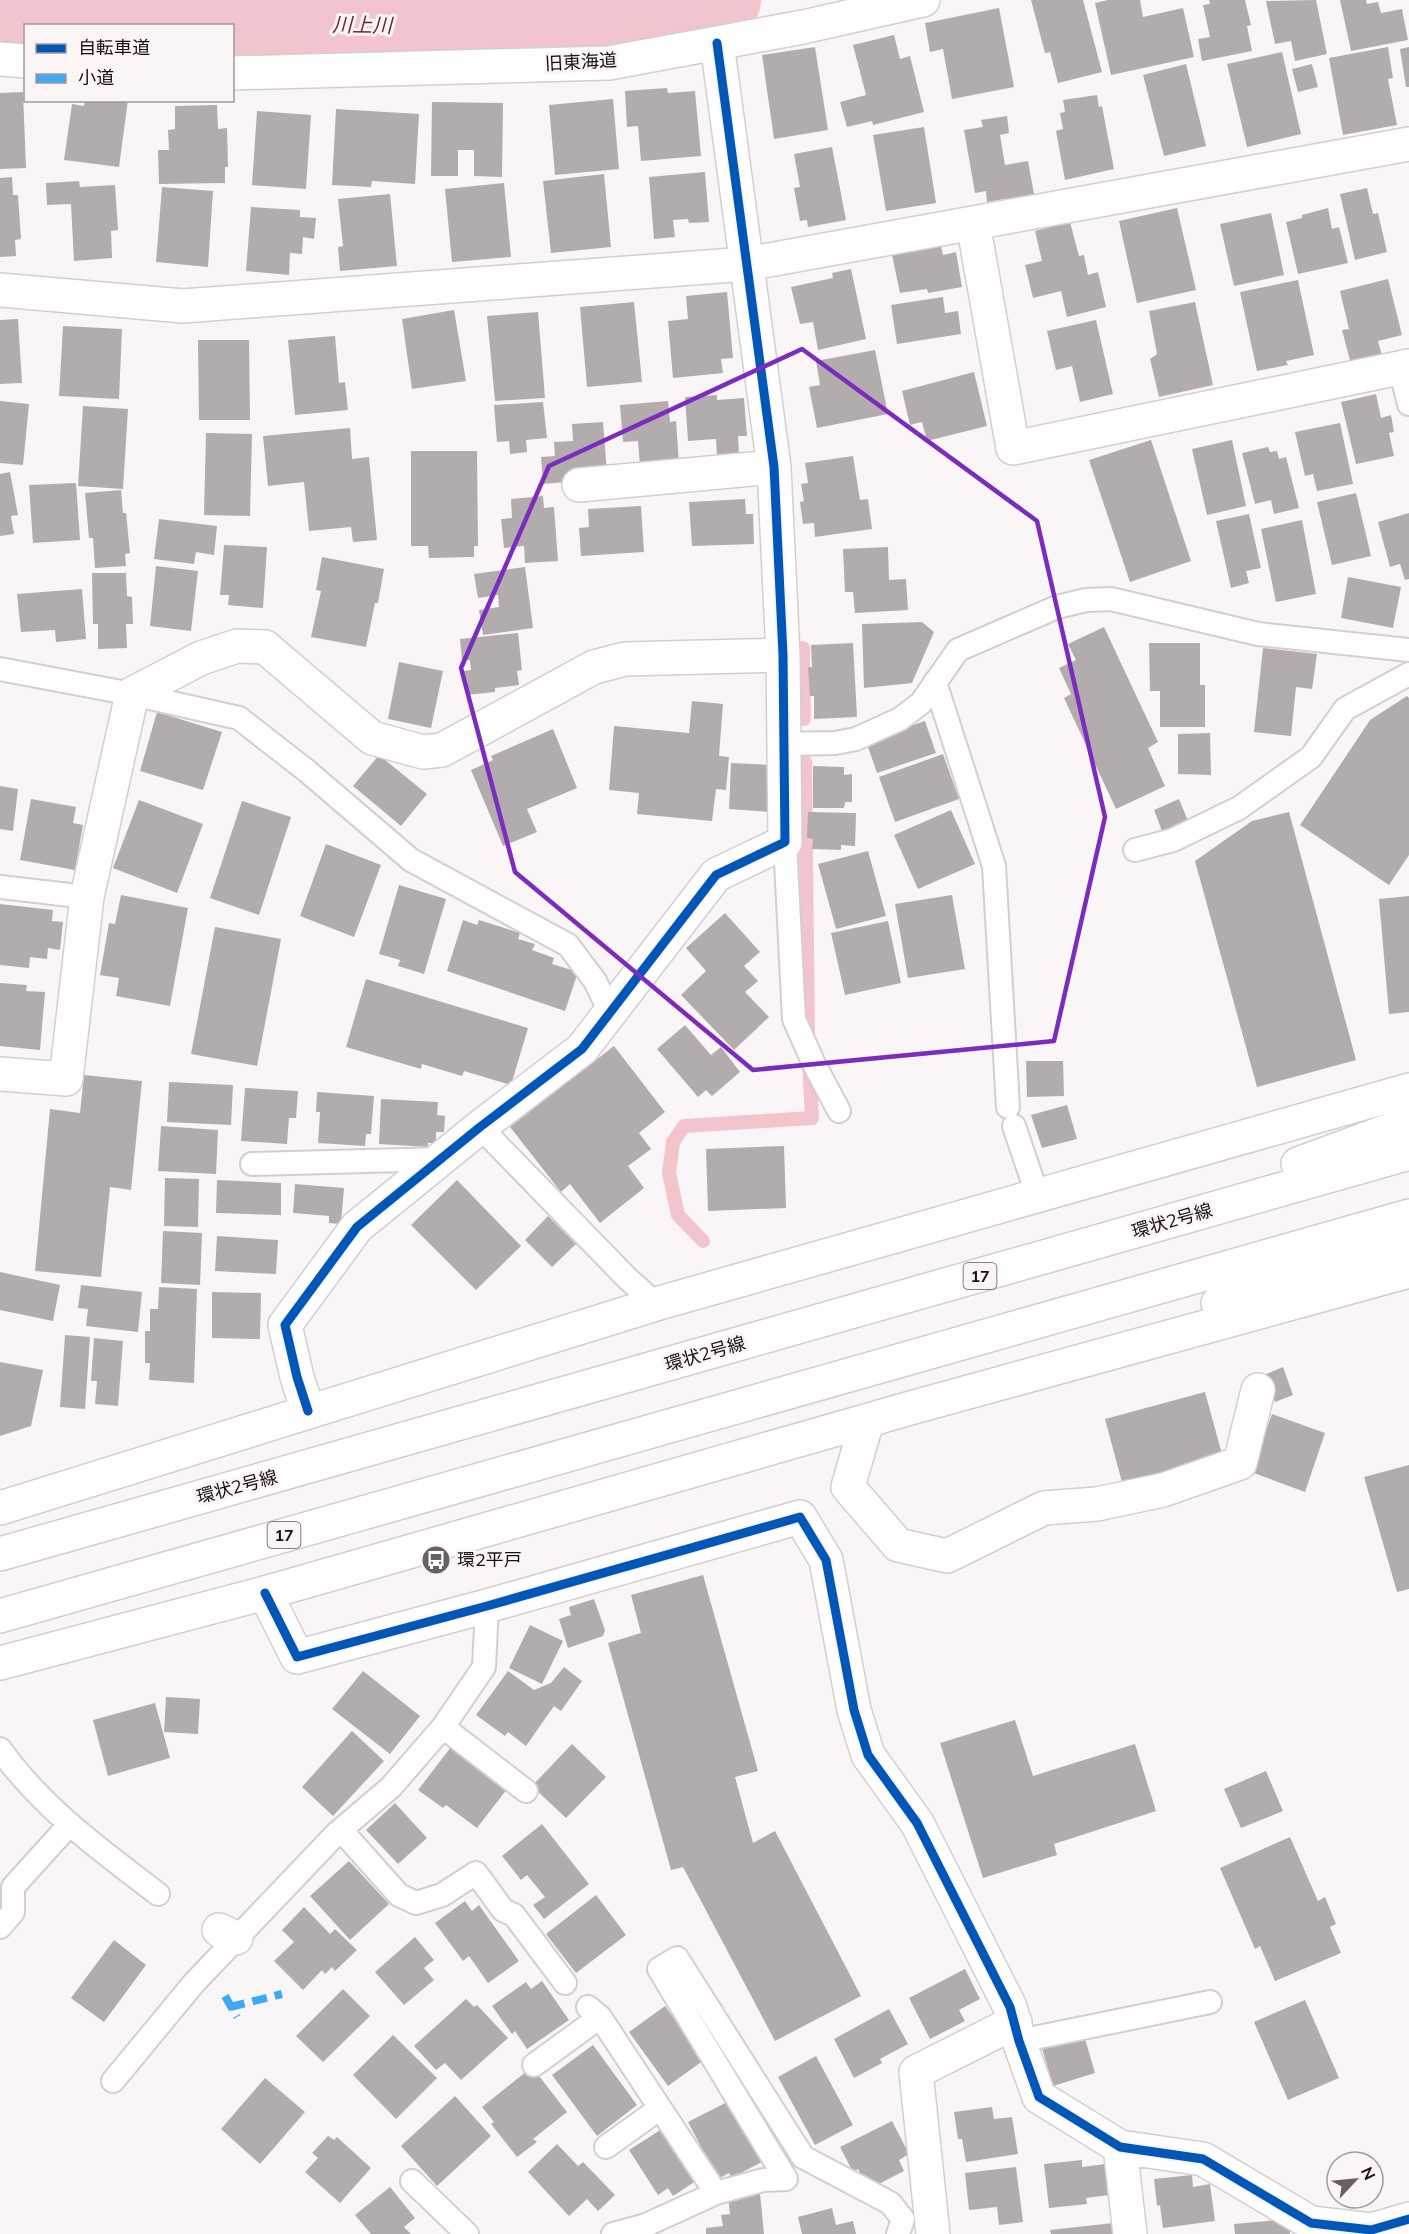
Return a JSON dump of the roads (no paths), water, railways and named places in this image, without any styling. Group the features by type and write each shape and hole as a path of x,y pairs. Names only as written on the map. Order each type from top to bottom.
{"street":[{"name":"旧東海道","path":"234,73 609,63 803,27 923,0"},
{"path":"308,1411 297,1377 285,1325 357,1227 480,1127 582,1049 716,874 785,842 783,655 774,467 717,43"},
{"path":"0,59 24,61"},
{"path":"0,290 183,306 747,264 1409,144"},
{"path":"973,223 1013,448 1405,367"},
{"path":"579,485 774,467"},
{"path":"0,1074 66,1079 87,897 132,694 201,658 237,646 266,647 372,738 423,753 442,750 594,667 604,664 625,659 783,655"},
{"path":"0,1508 656,1304 1409,1090"},
{"path":"1078,1248 1409,1123"},
{"name":"環状2号線","path":"0,1554 1409,1153"},
{"name":"17","path":"0,1616 567,1453 1409,1216"},
{"path":"914,1407 1409,1237"},
{"path":"0,1663 264,1593 867,1420 1409,1271"},
{"path":"867,1420 848,1487 898,1545 947,1556 1044,1508 1097,1504 1163,1490 1240,1463 1258,1390"},
{"path":"264,1593 297,1657 487,1606 800,1517 826,1560 854,1710 868,1755 917,1823 1010,2007 1039,2097 1120,2147 1203,2159 1311,2229 1371,2230 1409,2219"},
{"path":"933,2234 916,2072 1017,2032"},
{"path":"1120,2147 1130,2234"}],"lane":[{"path":"1405,367 1409,404"},
{"path":"784,744 835,743 856,739 900,719 921,704 958,650 1057,607 1086,600 1111,599 1258,634 1409,651"},
{"path":"0,669 132,694 239,718 307,771 411,860 568,945 596,981 610,1012"},
{"path":"1135,850 1173,840 1239,808 1311,757 1345,709 1409,674"},
{"path":"935,682 994,866 1011,1117 1038,1197"},
{"path":"785,842 794,1019 814,1065 839,1111"},
{"path":"0,887 87,897"},
{"path":"480,1127 627,1278 656,1304"},
{"path":"252,1164 441,1159"},
{"path":"113,2081 194,1983 227,1934 340,1830 391,1787 443,1727 484,1667 487,1606"},
{"path":"443,1727 526,1791"},
{"path":"0,1749 19,1776 69,1825 158,1894"},
{"path":"0,1928 14,1912 13,1887 69,1825"},
{"path":"340,1830 399,1895 416,1904 442,1895 476,1873 503,1910 514,1915 565,1983"},
{"path":"613,2234 646,2225 716,2193 763,2180 786,2179 658,1969 677,1958 803,2157 890,2202 903,2219 898,2234"},
{"path":"1017,2032 1210,2002"},
{"path":"534,2065 594,2012 716,2193"},
{"path":"606,2147 659,2109"},
{"path":"412,2181 467,2234"}],"waterway":[{"name":"川上川","path":"0,9 85,21 512,27 723,0"},
{"path":"730,0 732,9"},
{"path":"803,648 804,719"},
{"path":"805,762 808,1037"},
{"path":"703,1241 678,1215 669,1173 673,1142 684,1126 812,1118 809,1062"}],"place":[{"name":"環2平戸","path":"436,1560"}]}
